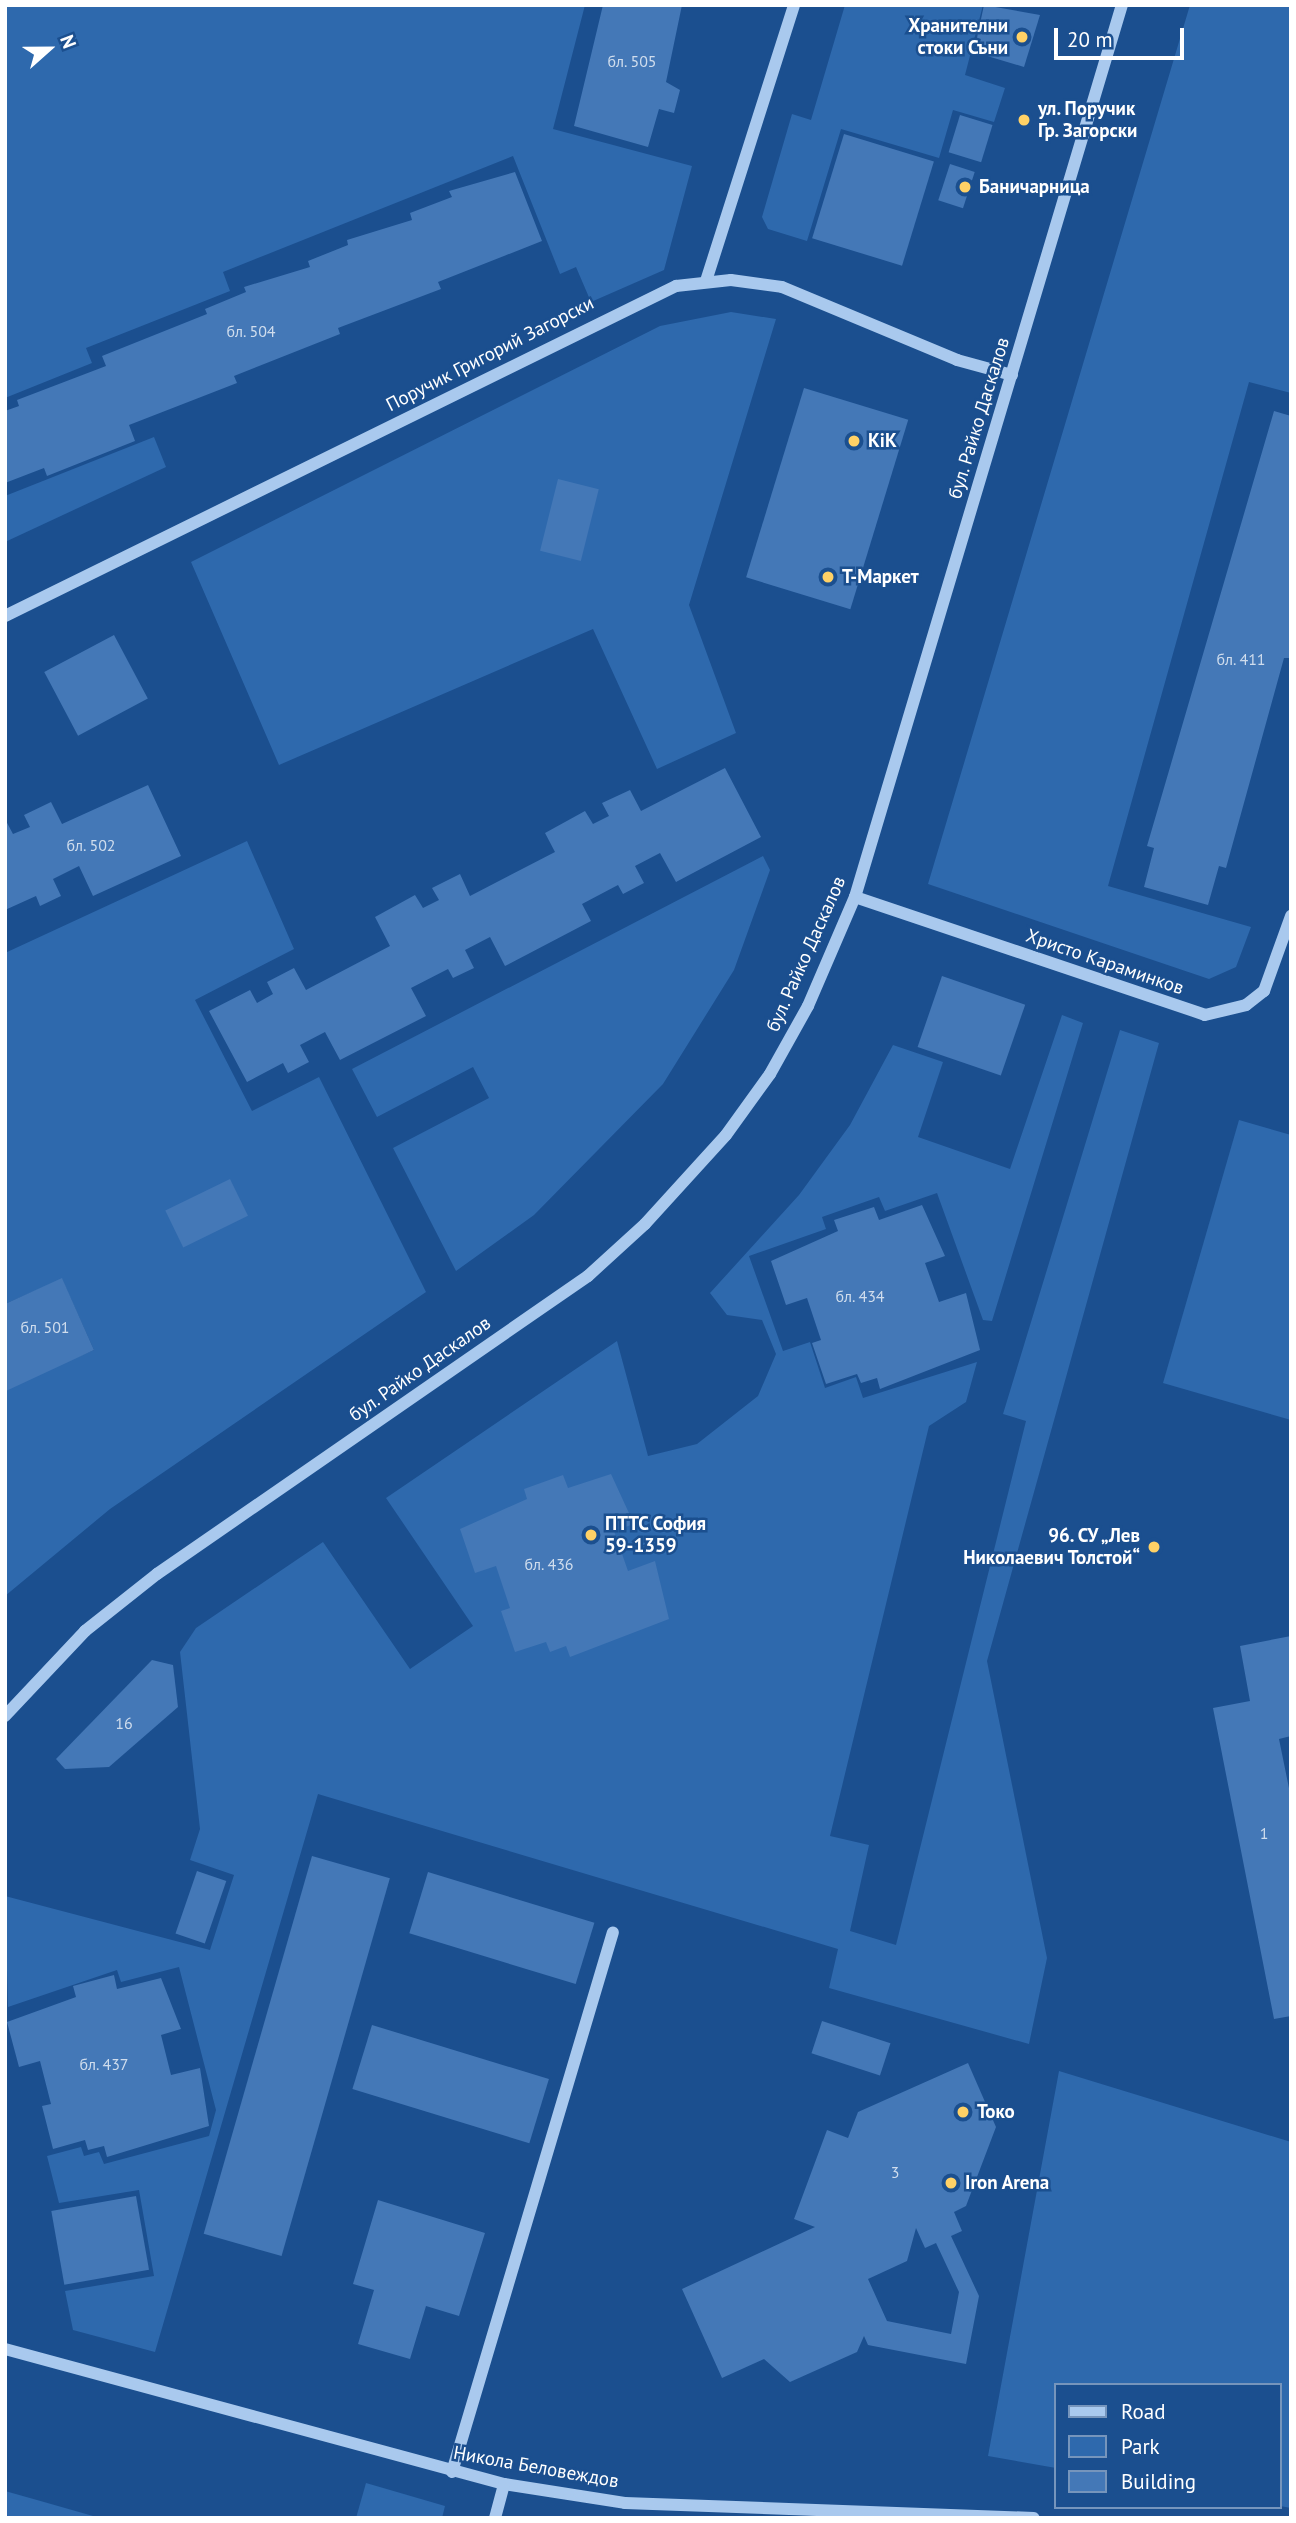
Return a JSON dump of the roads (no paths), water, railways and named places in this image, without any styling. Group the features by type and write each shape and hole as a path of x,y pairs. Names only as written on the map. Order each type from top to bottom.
{"street":[{"path":"706,281 794,5"},
{"name":"бул. Райко Даскалов","path":"5,1716 85,1631 157,1574 588,1276 645,1224 726,1135 770,1074 808,1006 855,897 1122,5"},
{"name":"Поручик Григорий Загорски","path":"5,617 648,296 706,281 782,287 957,360 1012,376"},
{"name":"Христо Караминков","path":"855,897 1205,1015 1246,1005 1264,991 1291,916"},
{"path":"452,2472 612,1932"},
{"name":"Никола Беловеждов","path":"5,2349 504,2484 625,2503 1034,2518"},
{"path":"495,2518 504,2484"}],"place":[{"name":"Хранителни стоки Съни","path":"1022,37"},
{"name":"ул. Поручик Гр. Загорски","path":"1024,120"},
{"name":"Баничарница","path":"965,187"},
{"name":"KiK","path":"854,441"},
{"name":"Т-Маркет","path":"828,577"},
{"name":"ПТТС София 59-1359","path":"591,1535"},
{"name":"96. СУ „Лев Николаевич Толстой“","path":"1154,1547"},
{"name":"Токо","path":"963,2112"},
{"name":"Iron Arena","path":"951,2183"}]}
